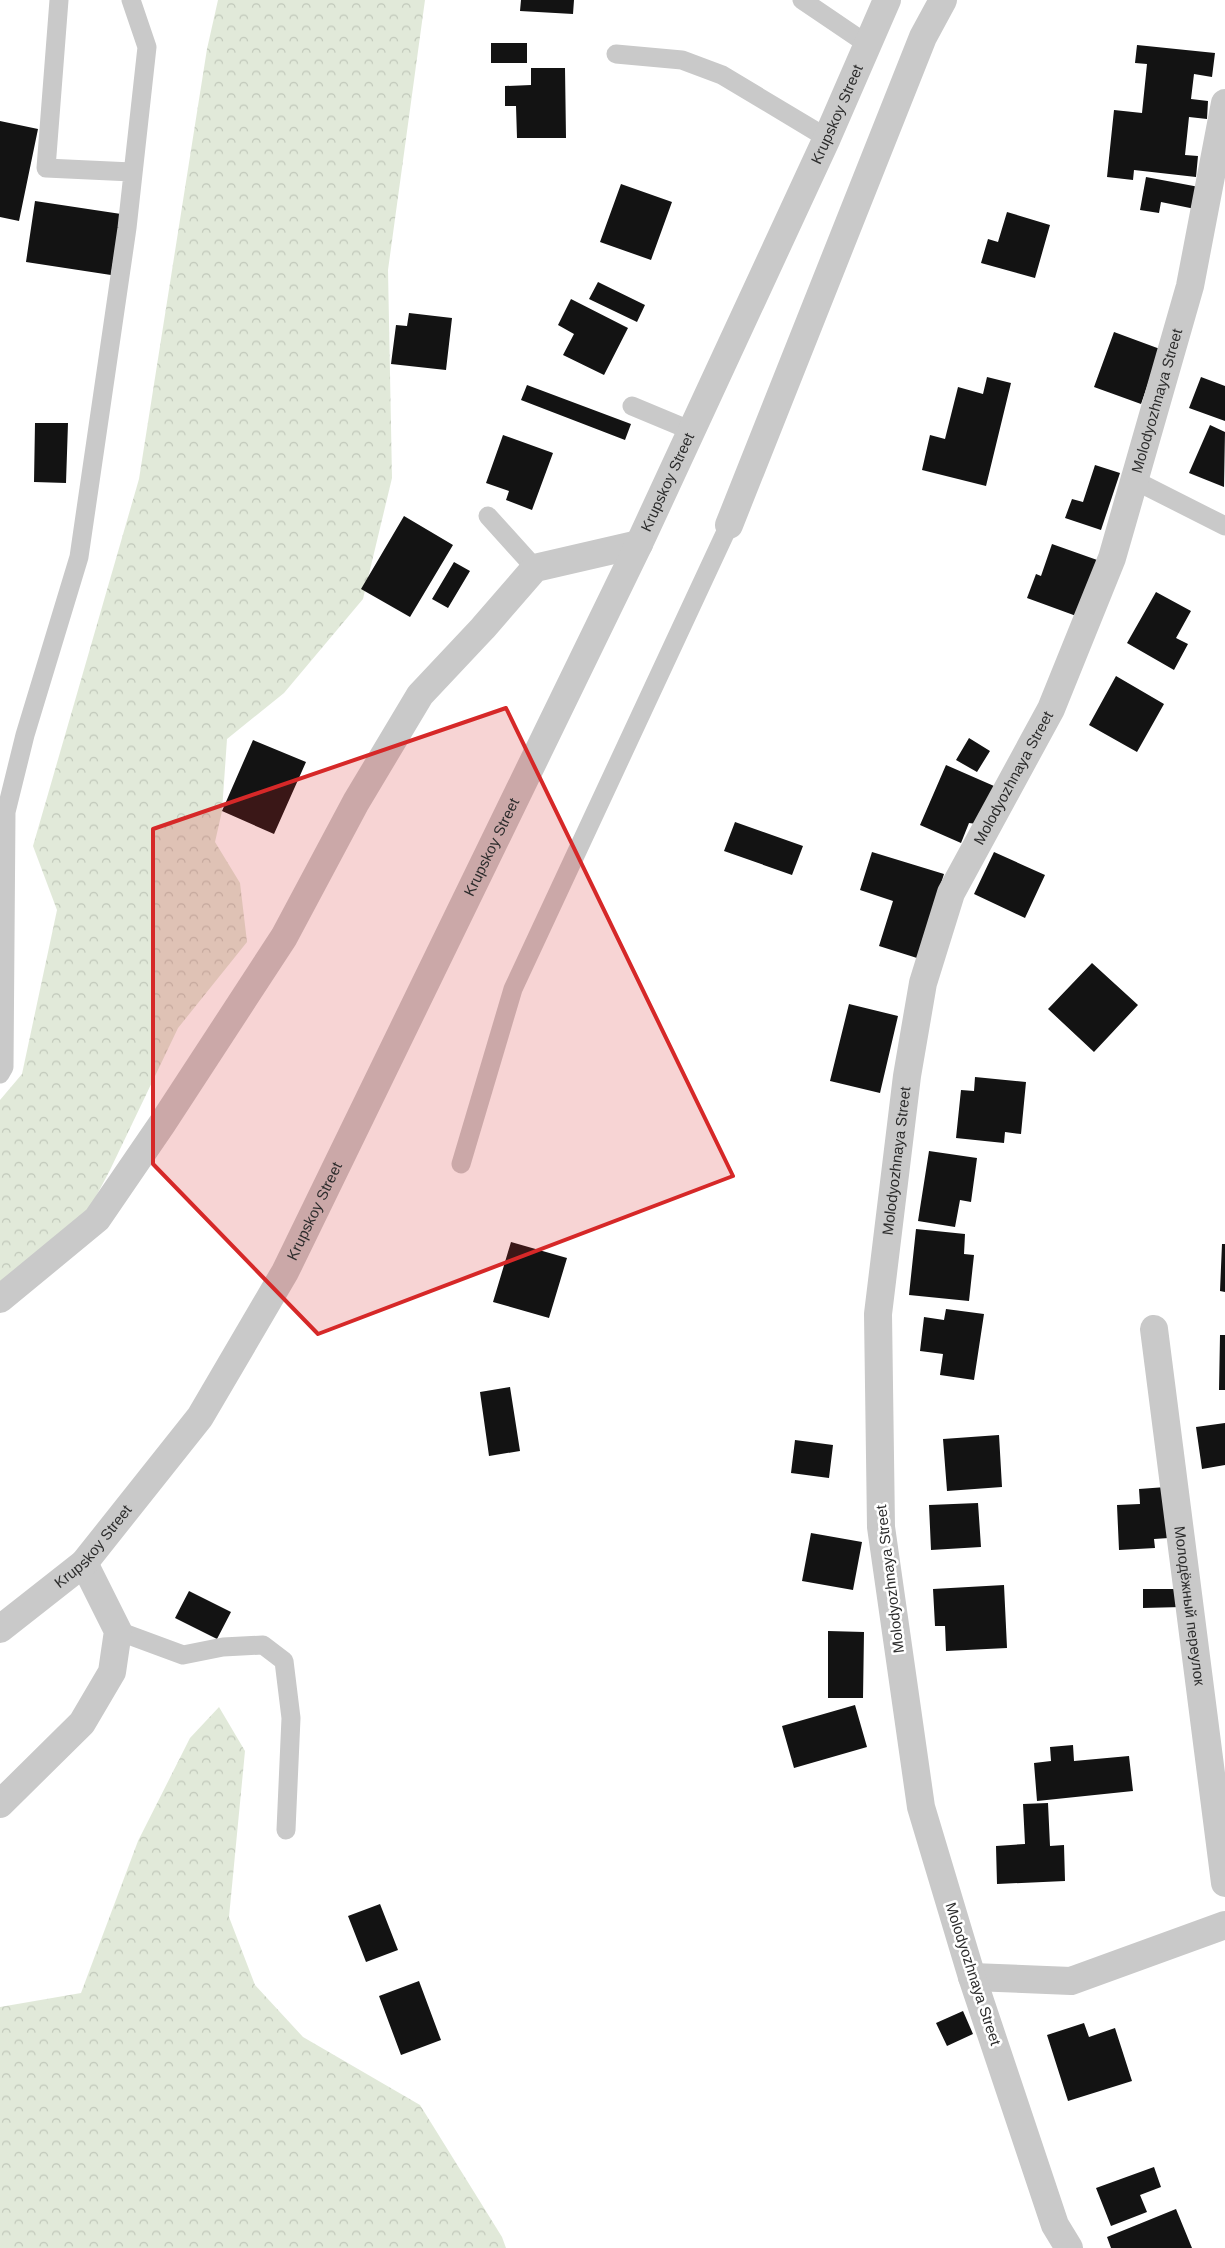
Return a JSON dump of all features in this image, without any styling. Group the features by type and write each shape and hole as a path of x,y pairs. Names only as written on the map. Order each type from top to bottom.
{"street":[{"name":"Krupskoy Street","path":"0,1629 84,1563 200,1417 285,1272 639,544 827,138 887,0"},
{"path":"729,525 923,37 943,0"},
{"name":"Molodyozhnaya Street","path":"1068,2248 1055,2225 972,1977 921,1807 881,1527 878,1314 907,1076 923,984 951,893 1051,708 1112,558 1190,286 1225,103"},
{"path":"0,1299 97,1219 162,1124 284,937 356,802 420,695 483,628 534,568 639,544"},
{"name":"Молодёжный переулок","path":"1154,1328 1225,1883"},
{"path":"0,1804 82,1723 112,1672 118,1631 84,1563"},
{"path":"972,1977 1071,1981 1225,1925"}],"lane":[{"path":"59,0 46,168 132,172"},
{"path":"0,1074 4,1067 6,812 25,736 79,557 127,228 147,47 131,0"},
{"path":"802,0 867,44"},
{"path":"616,54 682,60 722,75 827,138"},
{"path":"632,406 692,431"},
{"path":"1134,480 1225,526"},
{"path":"488,516 534,568"},
{"path":"461,1164 513,990 729,525"},
{"path":"118,1631 184,1655 224,1647 263,1645 284,1661 290,1718 286,1830"}],"highlighted area":[{"path":"506,708 733,1176 318,1334 153,1164 153,829"}],"green space":[{"path":"218,0 425,0 388,270 392,478 363,599 284,693 227,739 222,811 215,842 240,883 247,942 178,1028 110,1170 74,1238 0,1290 0,1100 22,1074 57,910 33,846 139,479 207,49"},
{"path":"219,1707 245,1751 229,1917 255,1985 303,2037 420,2105 502,2237 506,2248 0,2248 0,2007 81,1993 138,1841 190,1738"}],"building":[{"path":"521,0 574,0 573,14 520,11"},
{"path":"491,43 527,43 527,63 491,63"},
{"path":"1137,45 1215,53 1212,77 1194,74 1191,99 1208,101 1207,119 1189,117 1185,155 1198,156 1196,177 1134,170 1133,180 1107,177 1114,110 1142,113 1147,64 1135,63"},
{"path":"531,68 565,68 566,138 517,138 516,106 505,106 505,86 531,85"},
{"path":"0,121 38,129 19,221 0,217"},
{"path":"1146,177 1199,187 1195,209 1161,202 1159,213 1140,210"},
{"path":"621,184 672,202 651,260 600,242"},
{"path":"35,201 121,214 111,275 26,262"},
{"path":"1007,212 1050,225 1035,278 981,263 988,239 998,242"},
{"path":"598,282 645,305 637,322 589,299"},
{"path":"571,299 628,328 604,375 563,355 574,334 558,325"},
{"path":"409,313 452,318 446,370 391,364 396,325 407,326"},
{"path":"1114,332 1160,349 1141,404 1094,387"},
{"path":"987,377 1011,383 986,486 922,470 930,435 945,439 958,387 983,394"},
{"path":"1201,377 1225,386 1225,421 1189,408"},
{"path":"527,385 631,424 625,440 521,400"},
{"path":"35,423 68,423 66,483 34,482"},
{"path":"1210,425 1225,432 1224,487 1189,473"},
{"path":"503,435 553,453 532,510 506,500 509,491 486,483"},
{"path":"1095,465 1120,473 1101,530 1065,518 1072,499 1083,502"},
{"path":"404,516 453,545 410,617 361,589"},
{"path":"1052,544 1100,561 1079,617 1027,598 1036,574 1041,576"},
{"path":"454,562 470,571 448,608 432,599"},
{"path":"1156,592 1191,611 1176,638 1188,644 1174,670 1127,643"},
{"path":"1116,676 1164,704 1137,752 1089,725"},
{"path":"969,738 990,751 977,772 956,760"},
{"path":"253,740 306,762 274,834 222,811"},
{"path":"946,765 994,786 977,824 969,823 961,843 920,825"},
{"path":"735,822 803,846 792,875 724,851"},
{"path":"872,852 944,874 917,958 879,946 893,901 860,890"},
{"path":"994,852 1045,875 1025,918 974,894"},
{"path":"1092,963 1138,1005 1094,1052 1048,1009"},
{"path":"849,1004 898,1016 880,1093 830,1081"},
{"path":"975,1077 1026,1082 1021,1134 1005,1132 1004,1143 956,1138 961,1090 974,1091"},
{"path":"929,1151 977,1158 971,1202 960,1200 955,1227 918,1221"},
{"path":"916,1229 965,1234 964,1254 974,1255 969,1301 909,1295"},
{"path":"511,1242 567,1258 549,1318 493,1302"},
{"path":"1222,1244 1225,1244 1225,1292 1220,1291"},
{"path":"946,1309 984,1314 974,1380 940,1375 943,1354 920,1351 924,1317 944,1320"},
{"path":"1220,1335 1225,1335 1225,1390 1219,1390"},
{"path":"510,1387 520,1451 489,1456 480,1392"},
{"path":"1225,1423 1225,1465 1202,1469 1196,1427"},
{"path":"999,1435 1002,1487 947,1491 943,1439"},
{"path":"795,1440 833,1445 829,1478 791,1473"},
{"path":"1166,1487 1169,1538 1154,1539 1155,1548 1119,1550 1117,1505 1140,1504 1139,1489"},
{"path":"978,1503 981,1547 931,1550 929,1505"},
{"path":"811,1533 862,1542 853,1590 802,1581"},
{"path":"1004,1585 1007,1648 946,1651 945,1626 935,1626 933,1589"},
{"path":"1143,1589 1181,1589 1182,1607 1143,1608"},
{"path":"189,1591 231,1612 217,1639 175,1618"},
{"path":"828,1631 864,1632 863,1698 828,1698"},
{"path":"855,1705 867,1747 794,1768 782,1726"},
{"path":"1073,1745 1074,1761 1129,1756 1133,1791 1037,1801 1034,1763 1051,1761 1050,1747"},
{"path":"1048,1803 1050,1846 1064,1845 1065,1881 997,1884 996,1846 1025,1844 1023,1804"},
{"path":"380,1904 398,1950 366,1962 348,1916"},
{"path":"419,1981 441,2040 401,2055 379,1996"},
{"path":"963,2011 973,2034 947,2046 936,2023"},
{"path":"1084,2023 1089,2037 1115,2028 1132,2081 1068,2101 1047,2035"},
{"path":"1154,2167 1161,2187 1140,2195 1147,2212 1111,2226 1096,2188"},
{"path":"1176,2209 1192,2248 1111,2248 1107,2237"}]}
